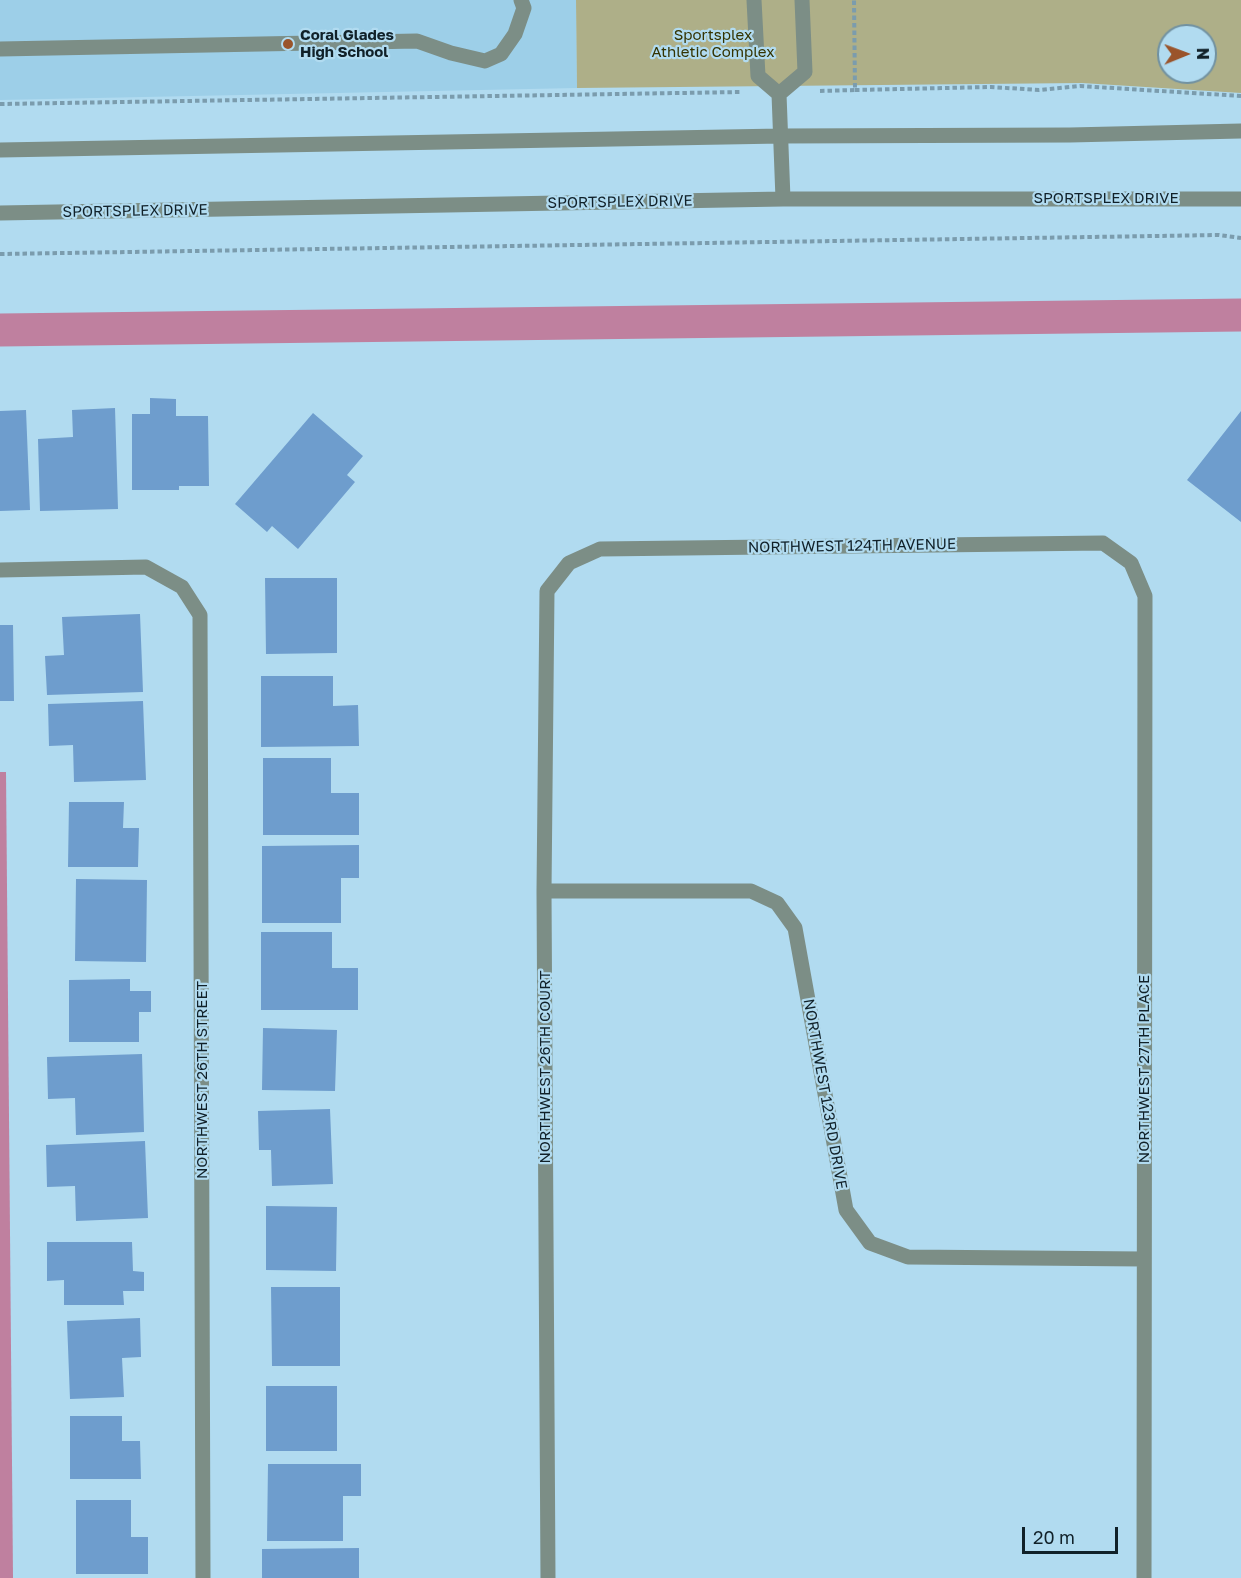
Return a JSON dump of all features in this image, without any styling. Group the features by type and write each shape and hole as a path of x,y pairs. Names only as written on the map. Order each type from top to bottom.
{"street":[{"path":"0,49 417,40 451,53 485,61 501,54 515,34 524,8 521,0"},
{"path":"754,0 758,76 779,92"},
{"path":"779,92 805,72 802,0"},
{"path":"779,92 783,199"},
{"path":"0,150 781,136 1241,131"},
{"name":"SPORTSPLEX DRIVE","path":"0,213 783,199 1241,199"},
{"name":"NORTHWEST 124TH AVENUE","path":"569,563 600,549 1103,543 1131,563"},
{"name":"NORTHWEST 26TH COURT","path":"548,1578 544,891 547,591 569,563"},
{"name":"NORTHWEST 27TH PLACE","path":"1131,563 1144,596 1144,1578"},
{"name":"NORTHWEST 26TH STREET","path":"0,570 146,567 182,587 200,615 203,1578"},
{"name":"NORTHWEST 123RD DRIVE","path":"544,891 751,891 777,903 795,928 846,1210 870,1243 908,1257 1143,1258"}],"path":[{"path":"854,0 855,90"},
{"path":"0,104 991,87 1039,90 1080,86 1241,96"},
{"path":"0,254 1219,235 1241,238"}],"shaded area":[{"name":"Coral Glades High School","path":"0,0 576,0 577,88 0,100"},
{"path":"0,772 6,772 13,1578 0,1578"}],"green space":[{"name":"Sportsplex Athletic Complex","path":"576,0 1241,0 1241,93 1082,83 577,88"}],"building":[{"path":"150,398 176,399 176,416 208,416 209,486 179,486 179,490 132,490 132,414 150,414"},
{"path":"115,408 118,509 40,511 38,439 73,437 72,410"},
{"path":"26,410 30,510 0,511 0,411"},
{"path":"1241,411 1241,522 1187,480"},
{"path":"313,413 363,456 347,475 355,482 298,549 272,526 267,532 235,504"},
{"path":"265,578 337,578 337,653 266,654"},
{"path":"140,614 143,692 47,695 45,656 64,655 62,617"},
{"path":"0,625 13,625 14,701 0,701"},
{"path":"261,676 333,676 333,706 358,705 359,746 261,747"},
{"path":"143,701 146,780 74,782 73,745 49,746 48,704"},
{"path":"263,758 331,758 331,793 359,793 359,835 263,835"},
{"path":"69,802 124,802 123,828 139,828 138,867 68,867"},
{"path":"359,845 359,878 341,878 341,923 262,923 262,846"},
{"path":"76,879 147,880 146,962 75,961"},
{"path":"261,932 332,932 332,968 358,968 358,1010 261,1010"},
{"path":"130,979 130,991 151,991 151,1012 139,1012 139,1042 69,1042 69,980"},
{"path":"263,1028 337,1030 335,1091 262,1090"},
{"path":"142,1054 144,1132 76,1135 75,1098 48,1099 47,1057"},
{"path":"330,1109 333,1184 272,1186 271,1150 259,1150 258,1111"},
{"path":"145,1141 148,1218 76,1221 75,1186 47,1187 46,1145"},
{"path":"266,1206 337,1207 336,1271 266,1270"},
{"path":"47,1242 132,1242 133,1271 144,1272 144,1291 123,1291 124,1305 64,1305 64,1280 47,1281"},
{"path":"271,1287 340,1287 340,1366 272,1366"},
{"path":"140,1318 141,1357 122,1358 124,1397 70,1399 67,1321"},
{"path":"266,1386 337,1386 337,1451 266,1451"},
{"path":"70,1416 122,1416 122,1441 140,1441 141,1479 70,1479"},
{"path":"268,1464 361,1464 361,1496 343,1496 343,1541 267,1541"},
{"path":"76,1500 131,1500 131,1537 148,1537 148,1574 76,1574"},
{"path":"359,1548 359,1578 262,1578 262,1549"}],"waterway":[{"path":"0,330 1241,315"}],"place":[{"name":"Coral Glades High School","path":"288,44"}]}
